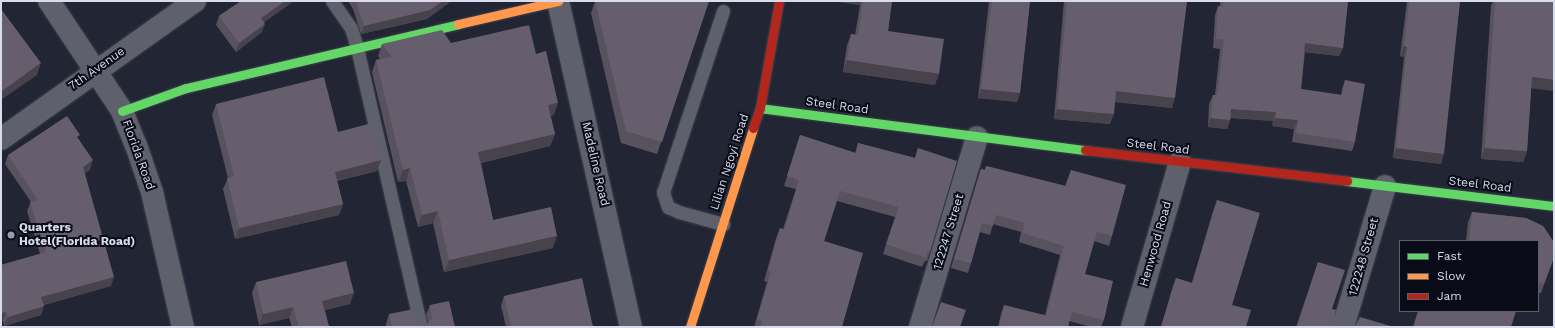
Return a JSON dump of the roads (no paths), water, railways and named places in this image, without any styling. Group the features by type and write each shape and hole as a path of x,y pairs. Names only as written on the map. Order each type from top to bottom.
{"street":[{"name":"Florida Road","path":"49,1 122,111 152,192 183,327"},
{"name":"7th Avenue","path":"1,139 195,1"},
{"path":"122,111 186,88 558,1"},
{"name":"Madeline Road","path":"558,1 631,327"},
{"name":"Lilian Ngoyi Road","path":"690,327 760,108 779,1"},
{"name":"Steel Road","path":"760,108 977,137 1554,206"},
{"name":"122247 Street","path":"920,327 977,137"},
{"name":"Henwood Road","path":"1132,327 1180,162"},
{"name":"122248 Street","path":"1343,327 1385,186"}],"lane":[{"path":"332,1 351,28 357,48 422,327"},
{"path":"723,11 663,192 668,207 679,212 723,224"}],"place":[{"name":"Quarters Hotel(Florida Road)","path":"11,235"}]}
